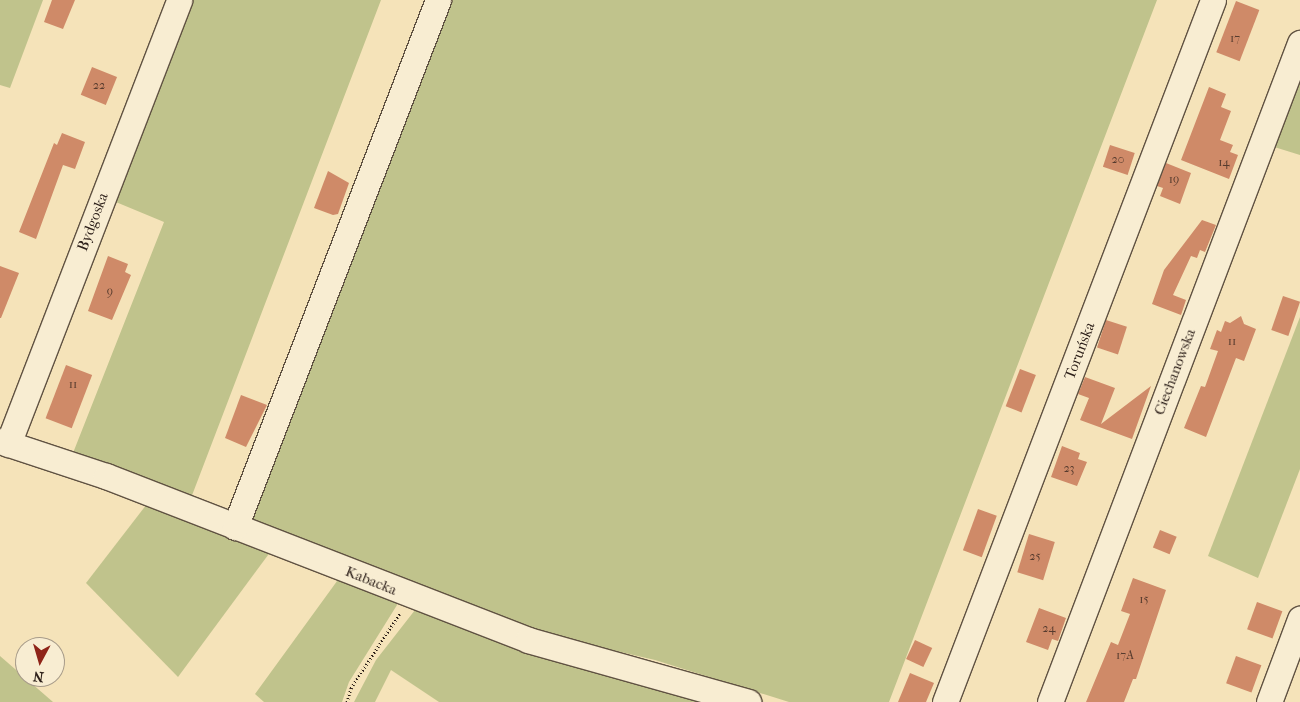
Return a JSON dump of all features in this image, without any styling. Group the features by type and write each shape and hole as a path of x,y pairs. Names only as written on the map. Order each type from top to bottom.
{"street":[{"name":"Bydgoska","path":"4,442 179,0"},
{"path":"235,527 438,0"},
{"name":"Toruńska","path":"945,702 1213,0"},
{"name":"Ciechanowska","path":"1050,702 1300,43"},
{"name":"Kabacka","path":"4,442 106,476 411,597 528,640 748,702"},
{"path":"1269,702 1300,619"}],"path":[{"path":"347,702 351,688 411,597"}],"green space":[{"path":"0,0 43,0 10,88 0,85"},
{"path":"187,0 381,0 191,498 73,453 164,222 111,200"},
{"path":"445,0 1157,0 889,702 789,702 655,660 552,636 244,519"},
{"path":"1300,71 1300,155 1271,146"},
{"path":"1300,317 1300,469 1258,578 1208,556"},
{"path":"150,500 271,551 178,677 86,583"},
{"path":"340,577 396,598 397,605 349,682 342,702 264,702 255,694"},
{"path":"415,610 431,613 723,702 439,702 391,670 375,702 354,702 376,660"},
{"path":"0,656 15,669 15,687 36,687 53,702 0,702"}],"building":[{"path":"52,0 75,0 63,29 44,22"},
{"path":"1236,1 1259,10 1240,61 1216,52"},
{"path":"92,67 117,77 106,105 81,95"},
{"path":"1209,87 1226,94 1221,107 1231,111 1220,140 1233,145 1230,152 1238,155 1229,179 1181,160"},
{"path":"62,133 85,142 75,169 63,165 36,239 19,232 54,143 57,145"},
{"path":"1110,145 1135,153 1128,175 1103,167"},
{"path":"1166,163 1191,173 1180,204 1160,196 1163,188 1157,186"},
{"path":"328,171 349,183 338,214 333,215 314,208"},
{"path":"1202,220 1216,225 1205,252 1200,250 1197,258 1191,256 1173,295 1186,300 1181,315 1152,304 1164,270"},
{"path":"108,256 128,264 125,272 131,275 112,320 88,311"},
{"path":"0,266 19,273 1,318 0,318"},
{"path":"1283,296 1300,302 1288,336 1271,330"},
{"path":"1241,316 1244,324 1256,329 1244,361 1236,358 1206,437 1184,428 1201,386 1205,387 1218,351 1210,349 1217,330 1221,332 1225,321 1230,323"},
{"path":"1106,320 1127,327 1118,354 1097,348"},
{"path":"66,365 92,375 72,428 46,418"},
{"path":"1020,369 1036,375 1022,412 1006,406"},
{"path":"1085,377 1115,388 1101,424 1151,386 1132,439 1080,420 1089,398 1078,394"},
{"path":"241,395 267,405 246,447 225,438"},
{"path":"1062,446 1080,453 1078,459 1087,462 1077,486 1051,477"},
{"path":"978,509 997,516 982,557 963,550"},
{"path":"1160,530 1177,537 1170,554 1153,548"},
{"path":"1029,534 1055,542 1043,580 1017,572"},
{"path":"1133,578 1166,590 1136,679 1133,679 1124,702 1086,702 1111,642 1118,645 1130,614 1121,611"},
{"path":"1257,602 1282,611 1272,638 1247,629"},
{"path":"1039,608 1066,618 1058,641 1052,639 1048,650 1026,642"},
{"path":"915,640 932,648 923,667 906,659"},
{"path":"1236,656 1261,665 1251,692 1226,683"},
{"path":"910,673 934,683 926,702 898,702"}]}
